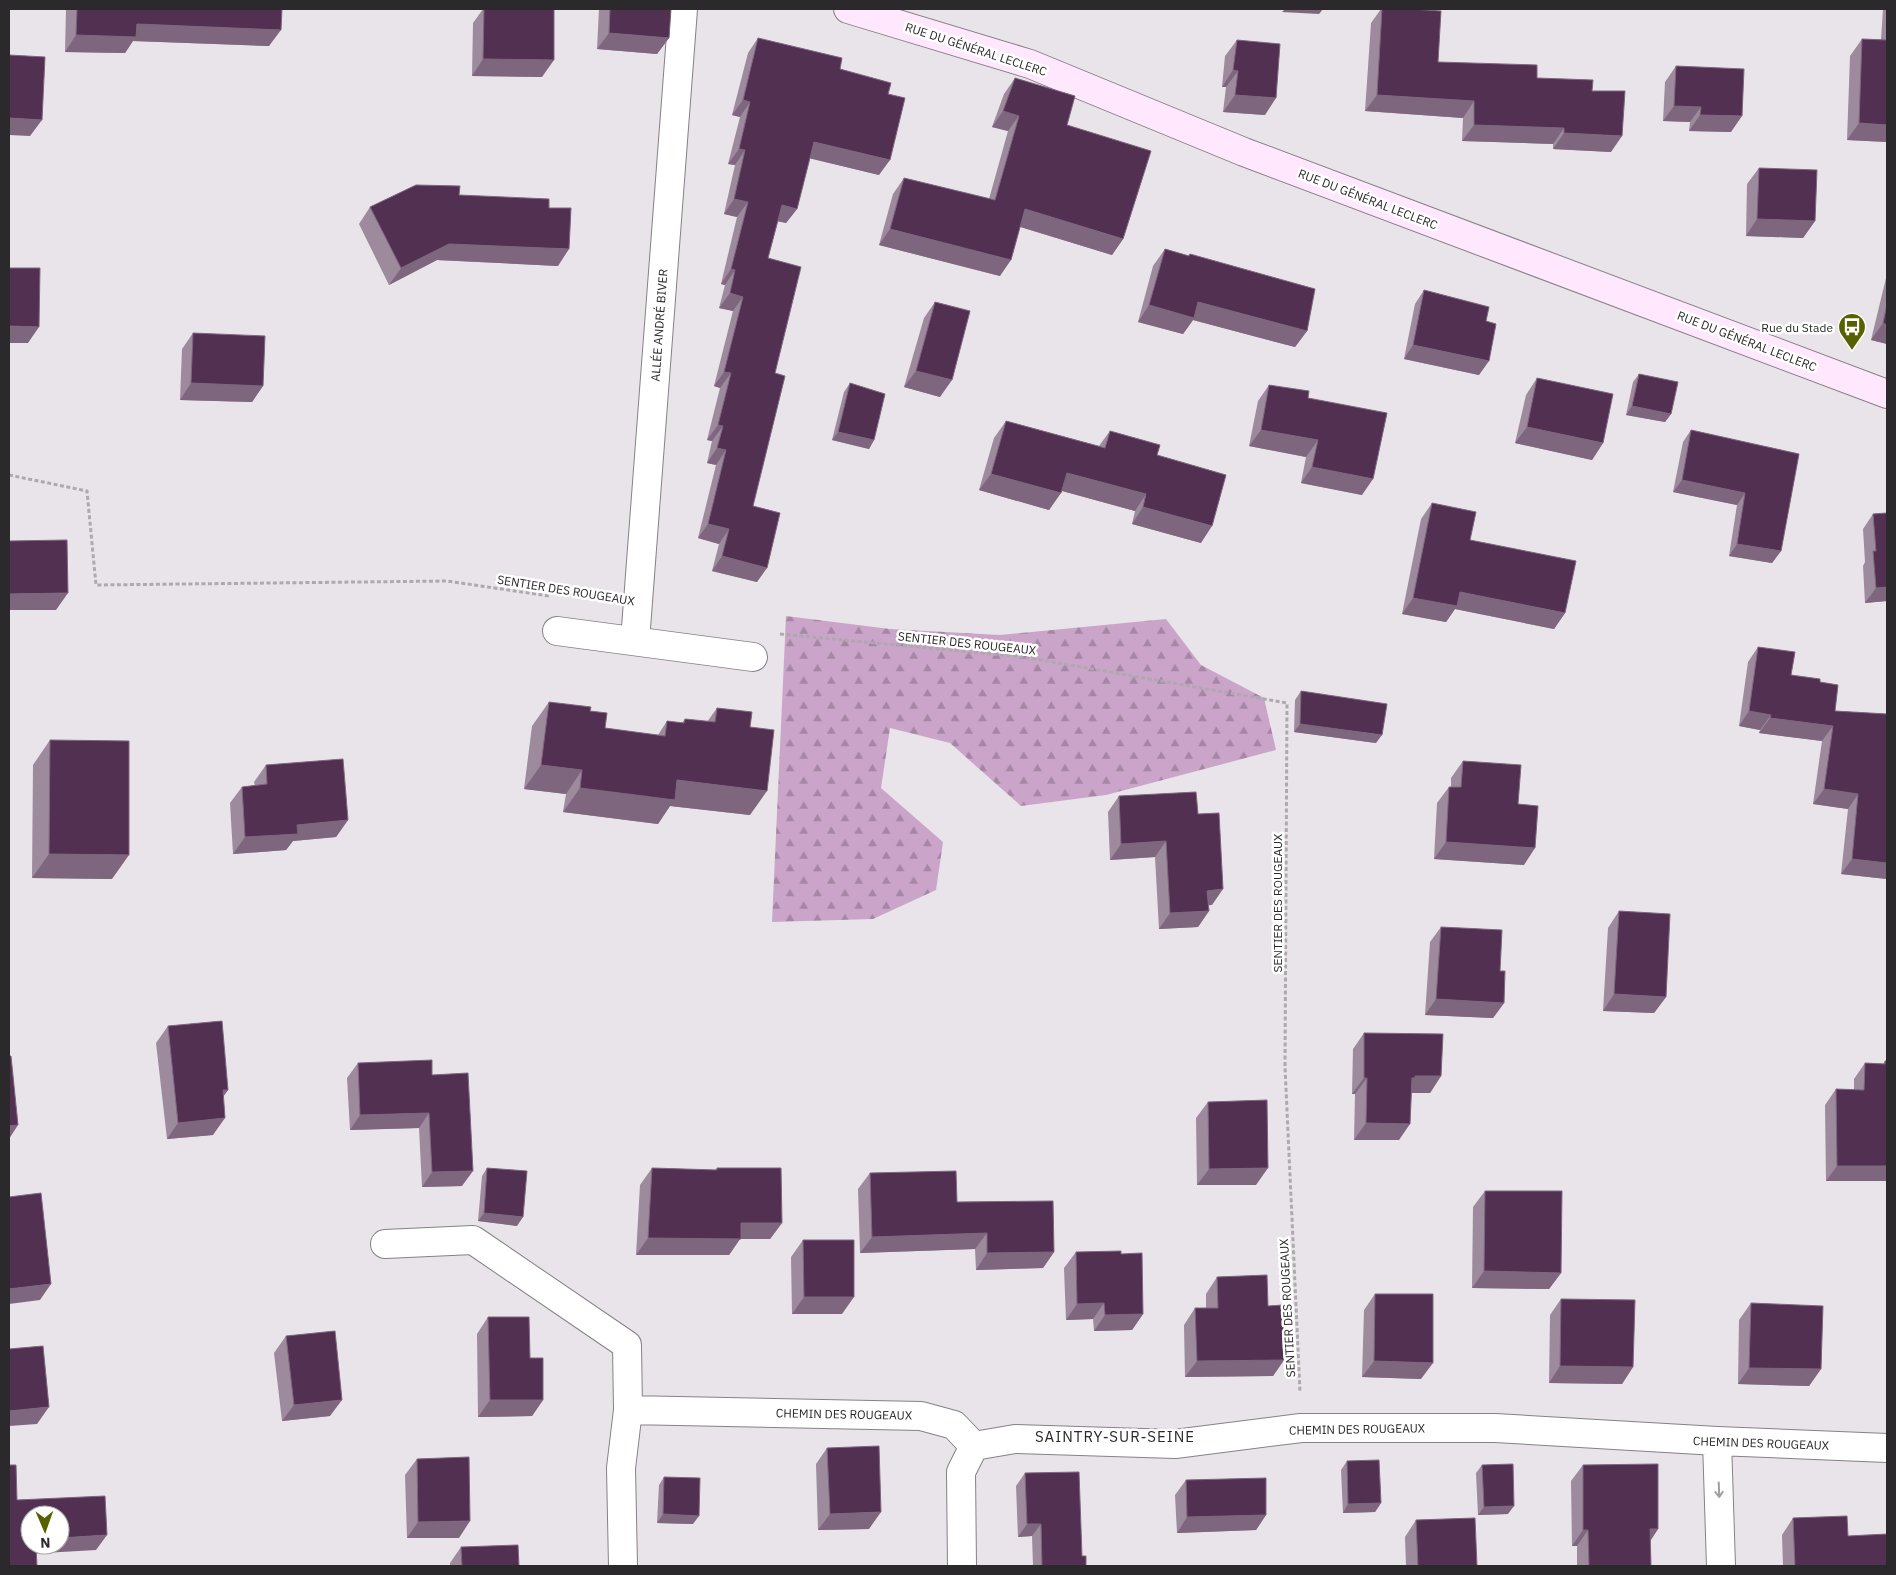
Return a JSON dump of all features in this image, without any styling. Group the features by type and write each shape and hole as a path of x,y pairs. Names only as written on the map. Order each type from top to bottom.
{"street":[{"name":"ALLÉE ANDRÉ BIVER","path":"635,641 683,9"},
{"name":"RUE DU GÉNÉRAL LECLERC","path":"848,9 1030,64 1244,152 1887,394"},
{"path":"557,631 753,657"},
{"path":"385,1244 473,1240 626,1345 628,1410 621,1468 623,1566"},
{"name":"CHEMIN DES ROUGEAUX","path":"628,1410 922,1416 954,1425 974,1446 1015,1439 1175,1444 1301,1428 1495,1428 1717,1441 1887,1448"},
{"path":"1717,1441 1721,1566"},
{"path":"962,1566 961,1472 974,1446"}],"path":[{"name":"SENTIER DES ROUGEAUX","path":"9,475 87,491 96,585 447,581 552,596"},
{"name":"SENTIER DES ROUGEAUX","path":"773,634 1024,657 1287,703 1285,1067 1301,1428"}],"green space":[{"path":"786,616 890,629 1000,635 1166,619 1201,665 1264,698 1276,750 1106,795 1021,806 950,743 890,728 881,788 943,842 936,890 873,919 772,922"}],"building":[{"path":"77,9 282,9 281,30 137,24 136,37 76,35"},
{"path":"484,9 554,9 554,60 483,59"},
{"path":"610,9 671,9 669,38 609,33"},
{"path":"1382,9 1441,11 1438,62 1537,65 1537,78 1593,80 1592,91 1625,91 1622,136 1564,133 1564,128 1474,125 1474,101 1377,95"},
{"path":"758,38 842,58 840,69 891,83 888,94 905,98 890,160 814,142 797,209 782,205 768,258 801,267 775,373 785,376 753,506 780,513 767,568 722,556 729,529 708,524 726,450 717,448 723,426 718,425 731,373 724,372 743,297 730,293 735,270 731,269 748,202 734,199 745,150 739,149 750,102 743,100"},
{"path":"1862,39 1887,40 1887,125 1859,123"},
{"path":"1237,40 1280,44 1276,98 1235,95 1238,71 1233,70"},
{"path":"9,55 45,57 42,120 9,118"},
{"path":"1676,66 1744,69 1742,116 1700,115 1701,107 1674,106"},
{"path":"1015,78 1075,96 1067,125 1151,151 1123,239 1025,209 1011,260 890,229 904,178 995,200 1019,116 1003,111"},
{"path":"1759,168 1817,170 1815,221 1757,219"},
{"path":"416,185 460,186 459,195 549,199 549,208 571,208 569,249 449,244 401,268 370,207"},
{"path":"1165,249 1189,256 1190,254 1315,289 1307,331 1198,302 1194,318 1149,305"},
{"path":"9,268 40,268 39,327 9,326"},
{"path":"1424,290 1489,307 1486,321 1496,324 1489,361 1413,345"},
{"path":"935,302 970,311 952,380 916,371"},
{"path":"1887,304 1887,325 1883,323"},
{"path":"193,333 265,336 263,386 191,383"},
{"path":"1639,374 1678,382 1671,414 1632,406"},
{"path":"1537,378 1613,394 1603,443 1527,427"},
{"path":"850,383 885,394 874,440 838,432"},
{"path":"1269,385 1309,391 1308,398 1387,413 1373,479 1312,467 1318,440 1261,430"},
{"path":"1006,421 1105,448 1110,431 1160,445 1157,455 1226,475 1212,526 1143,507 1146,494 1067,473 1061,493 991,474"},
{"path":"1691,430 1799,454 1781,551 1737,544 1745,493 1682,480"},
{"path":"1432,503 1476,512 1470,540 1576,561 1565,613 1460,592 1457,606 1413,598"},
{"path":"1887,513 1887,587 1876,588 1873,514"},
{"path":"67,540 68,593 9,594 9,541"},
{"path":"1758,647 1795,652 1791,675 1820,679 1820,682 1838,685 1835,711 1887,714 1887,863 1852,859 1858,794 1824,789 1833,726 1770,718 1771,715 1749,711"},
{"path":"1301,691 1387,704 1382,735 1300,724"},
{"path":"549,702 591,707 590,711 607,713 605,728 665,736 667,721 684,723 685,719 715,722 717,708 752,712 750,727 774,730 767,791 677,780 675,800 580,788 582,770 541,765"},
{"path":"50,740 129,741 129,855 49,854"},
{"path":"343,759 348,820 297,825 298,834 245,837 242,787 267,784 266,765"},
{"path":"1463,761 1521,765 1518,804 1538,806 1535,848 1446,842 1449,787 1461,787"},
{"path":"1196,792 1198,814 1219,813 1223,889 1207,891 1209,911 1170,913 1166,841 1121,844 1119,796"},
{"path":"1619,911 1670,914 1666,997 1614,994"},
{"path":"1441,927 1502,930 1500,971 1505,971 1504,1003 1436,999"},
{"path":"222,1021 228,1090 223,1090 225,1118 178,1123 168,1026"},
{"path":"1364,1033 1443,1034 1441,1076 1415,1076 1415,1078 1412,1078 1410,1124 1366,1123 1367,1078 1364,1078"},
{"path":"9,1056 11,1056 18,1125 9,1126"},
{"path":"432,1060 432,1075 468,1073 473,1171 432,1172 429,1113 360,1115 358,1063"},
{"path":"1885,1061 1887,1061 1887,1166 1837,1166 1836,1089 1864,1090 1865,1063 1885,1064"},
{"path":"1267,1100 1268,1168 1209,1169 1208,1102"},
{"path":"487,1168 527,1171 523,1217 484,1213"},
{"path":"652,1168 717,1170 717,1168 781,1168 782,1223 741,1223 741,1239 648,1238"},
{"path":"956,1171 957,1202 1053,1201 1054,1252 987,1253 987,1233 872,1237 870,1173"},
{"path":"1485,1191 1562,1191 1561,1273 1484,1271"},
{"path":"41,1193 51,1284 9,1289 9,1197"},
{"path":"803,1240 854,1240 854,1297 804,1297"},
{"path":"1121,1251 1121,1254 1142,1253 1143,1314 1105,1315 1104,1303 1077,1304 1076,1252"},
{"path":"1267,1275 1268,1306 1283,1305 1284,1360 1197,1361 1195,1308 1218,1308 1217,1277"},
{"path":"1375,1294 1433,1294 1433,1363 1374,1361"},
{"path":"1561,1299 1635,1300 1633,1367 1560,1366"},
{"path":"1751,1303 1823,1306 1821,1369 1749,1368"},
{"path":"488,1317 529,1317 530,1358 543,1358 543,1400 490,1400"},
{"path":"335,1331 342,1400 294,1405 286,1336"},
{"path":"43,1346 49,1407 9,1411 9,1349"},
{"path":"879,1446 881,1512 830,1514 827,1448"},
{"path":"469,1457 470,1521 418,1522 417,1459"},
{"path":"1379,1460 1381,1503 1348,1504 1347,1461"},
{"path":"1513,1464 1514,1506 1484,1507 1482,1465"},
{"path":"1658,1464 1658,1529 1650,1529 1651,1566 1589,1566 1588,1530 1583,1530 1583,1465"},
{"path":"9,1465 16,1465 17,1500 105,1496 107,1535 70,1537 70,1505 20,1505 20,1555 36,1555 37,1566 9,1566"},
{"path":"1079,1472 1082,1556 1086,1556 1086,1566 1042,1566 1041,1524 1027,1524 1025,1473"},
{"path":"664,1477 700,1478 699,1516 663,1514"},
{"path":"1266,1478 1266,1515 1187,1517 1186,1480"},
{"path":"1847,1516 1848,1536 1887,1534 1887,1566 1795,1566 1793,1518"},
{"path":"1475,1518 1477,1566 1418,1566 1416,1520"},
{"path":"518,1545 519,1566 462,1566 461,1547"}],"place":[{"name":"Rue du Stade","path":"1852,351"}],"district":[{"name":"SAINTRY-SUR-SEINE","path":"1115,1436"}]}
